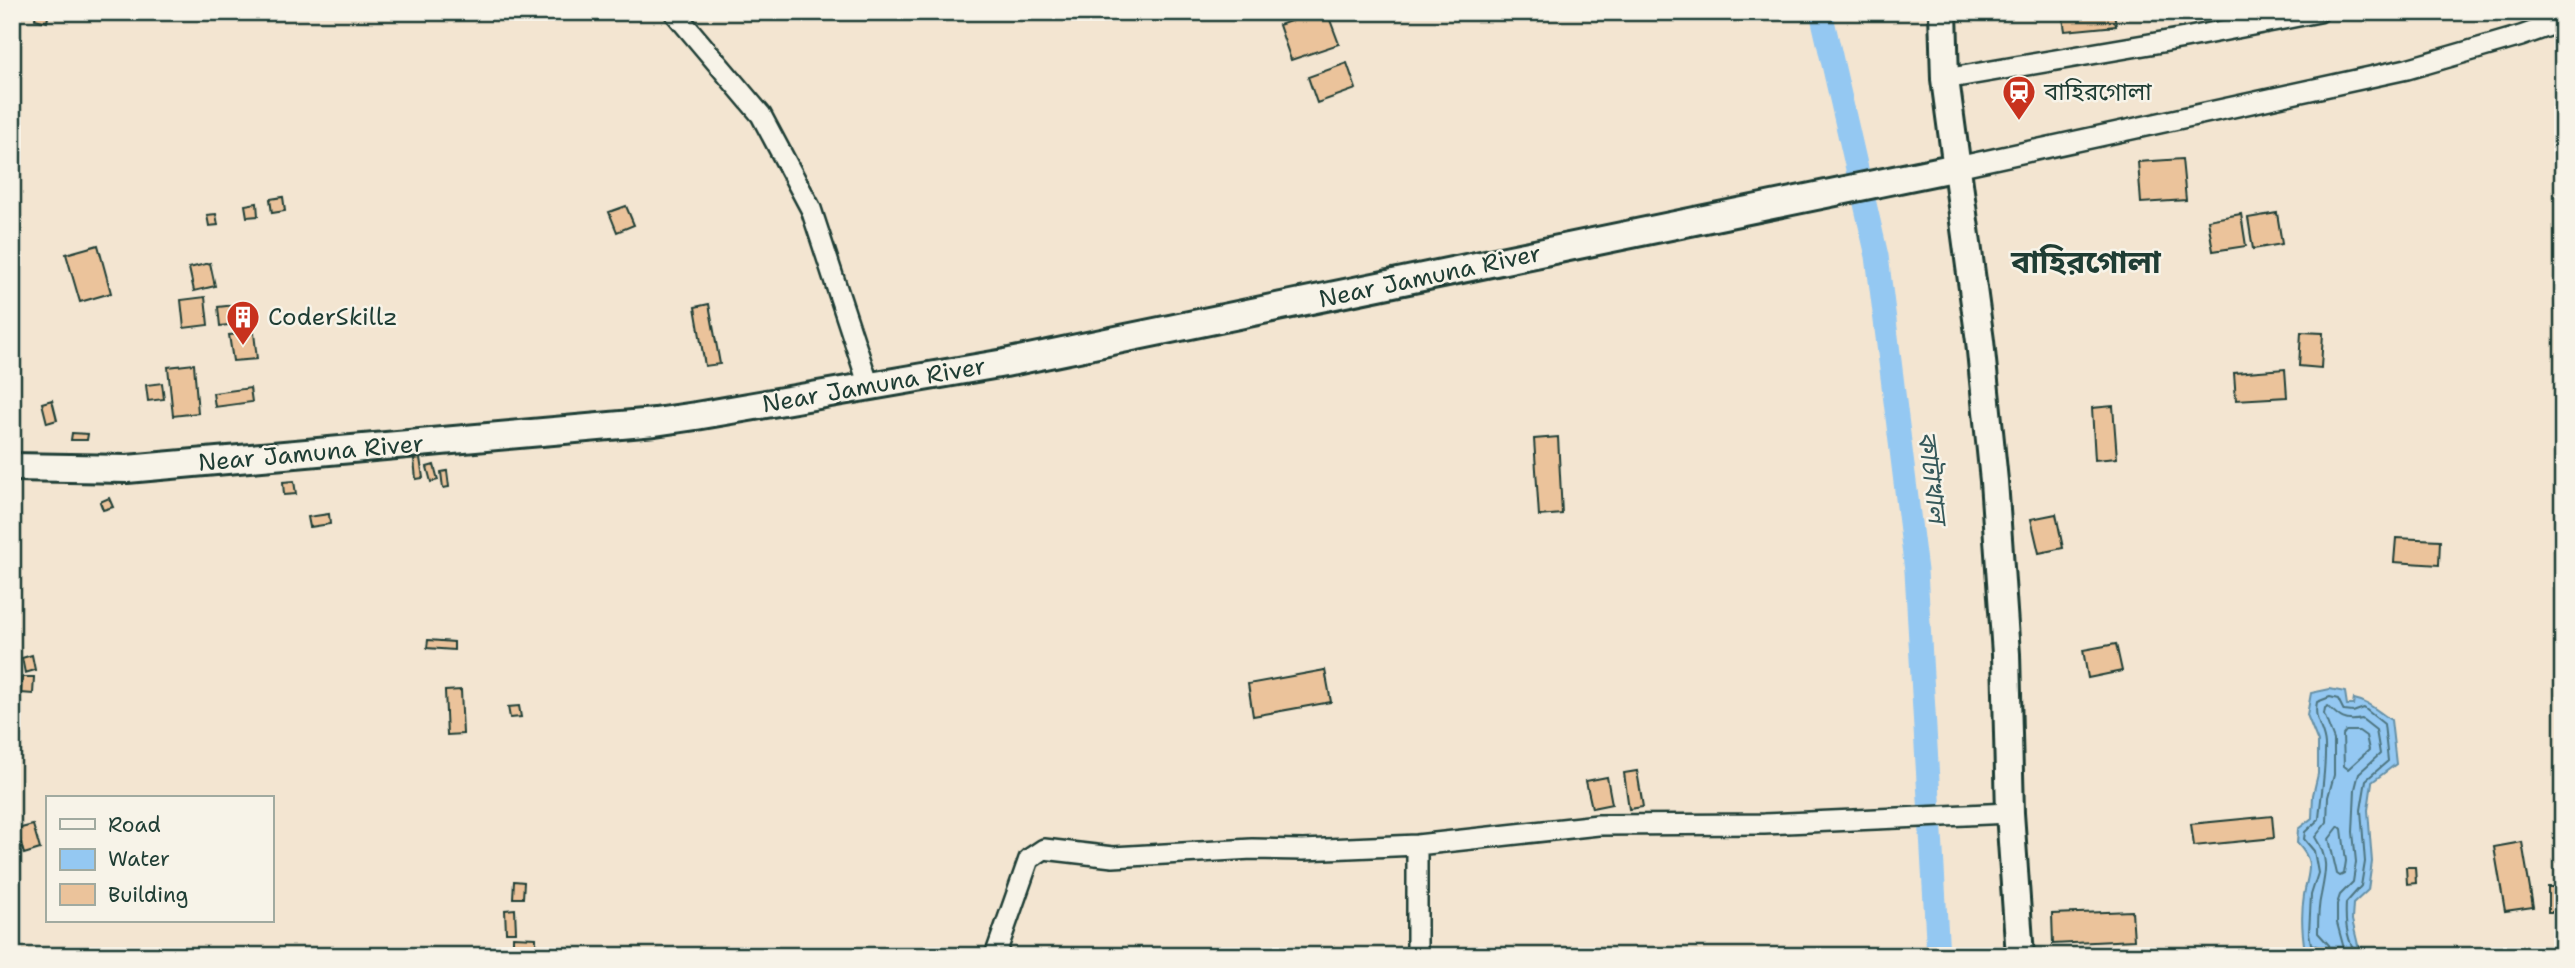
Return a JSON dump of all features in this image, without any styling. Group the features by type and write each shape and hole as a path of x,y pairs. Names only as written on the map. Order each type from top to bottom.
{"street":[{"path":"674,12 761,115 811,209 869,386"},
{"path":"1943,12 1945,79 1980,341 1994,481 2006,654 1998,813 2020,956"},
{"path":"1945,79 2319,12"},
{"path":"1957,167 2407,69 2563,21"},
{"name":"Near Jamuna River","path":"12,467 127,470 655,422 1005,363 1957,167"},
{"path":"995,956 1029,859 1044,849 1114,857 1252,849 1417,845 1598,825 1764,824 1998,813"},
{"path":"1417,845 1417,956"}],"water":[{"path":"2330,689 2345,692 2347,705 2353,705 2354,699 2360,700 2391,720 2396,764 2372,782 2368,810 2372,862 2368,890 2353,904 2352,920 2358,945 2367,951 2367,956 2323,956 2305,951 2304,944 2302,909 2309,862 2297,843 2298,829 2312,818 2313,795 2318,774 2318,742 2307,715 2311,693"}],"building":[{"path":"36,12 49,12 47,22 35,19"},
{"path":"1316,12 1327,12 1339,44 1291,60 1279,25"},
{"path":"2062,12 2114,12 2116,26 2065,31"},
{"path":"1347,63 1356,89 1317,103 1308,77"},
{"path":"2182,159 2186,200 2141,203 2138,162"},
{"path":"283,197 285,211 272,213 270,199"},
{"path":"257,203 258,216 247,217 245,205"},
{"path":"626,206 634,225 617,232 609,212"},
{"path":"2277,213 2282,244 2253,249 2248,218"},
{"path":"216,214 218,225 209,226 207,215"},
{"path":"2241,214 2246,246 2213,251 2208,220"},
{"path":"98,245 111,293 80,302 66,254"},
{"path":"210,263 215,286 194,291 189,268"},
{"path":"205,297 208,325 184,328 181,300"},
{"path":"709,304 720,364 705,366 695,307"},
{"path":"235,305 237,324 220,326 218,307"},
{"path":"2301,332 2323,333 2321,368 2299,366"},
{"name":"CoderSkillz","path":"254,333 257,359 233,361 229,335"},
{"path":"194,364 198,413 173,416 168,367"},
{"path":"2285,369 2287,397 2236,400 2234,373"},
{"path":"162,383 164,399 148,401 146,385"},
{"path":"250,388 252,402 215,407 213,393"},
{"path":"52,400 57,420 47,423 42,403"},
{"path":"2113,406 2117,458 2095,460 2092,408"},
{"path":"72,433 88,434 87,440 71,440"},
{"path":"1558,437 1562,514 1539,516 1534,439"},
{"path":"420,458 423,478 416,479 414,459"},
{"path":"434,465 438,480 431,482 427,467"},
{"path":"447,471 449,487 443,488 441,472"},
{"path":"294,481 296,494 284,495 283,482"},
{"path":"109,498 113,507 103,510 100,502"},
{"path":"329,514 330,524 310,527 308,517"},
{"path":"2056,514 2063,548 2039,553 2031,519"},
{"path":"2396,538 2440,540 2439,565 2394,562"},
{"path":"428,640 454,642 454,650 427,648"},
{"path":"2116,644 2122,671 2088,678 2083,650"},
{"path":"32,655 35,670 25,673 22,658"},
{"path":"1325,670 1331,702 1253,716 1248,684"},
{"path":"22,677 34,677 33,694 21,693"},
{"path":"461,690 463,734 447,735 445,691"},
{"path":"519,706 521,717 510,718 508,707"},
{"path":"1637,771 1643,807 1629,809 1624,773"},
{"path":"1607,777 1612,804 1592,808 1586,781"},
{"path":"2272,816 2274,838 2194,846 2191,824"},
{"path":"33,825 40,849 24,854 17,829"},
{"path":"2522,842 2533,907 2505,911 2494,847"},
{"path":"2406,867 2415,867 2416,883 2407,884"},
{"path":"514,881 524,882 523,898 513,898"},
{"path":"2548,887 2562,887 2562,912 2548,912"},
{"path":"515,909 516,932 506,932 505,910"},
{"path":"2132,911 2134,940 2053,944 2052,914"},
{"path":"513,937 536,938 536,947 513,946"}],"waterway":[{"name":"কাটাখাল","path":"1821,12 1877,256 1916,571 1938,956"}],"place":[{"name":"বাহিরগোলা","path":"2019,122"},
{"name":"CoderSkillz","path":"243,347"}],"district":[{"name":"বাহিরগোলা","path":"2086,261"}]}
